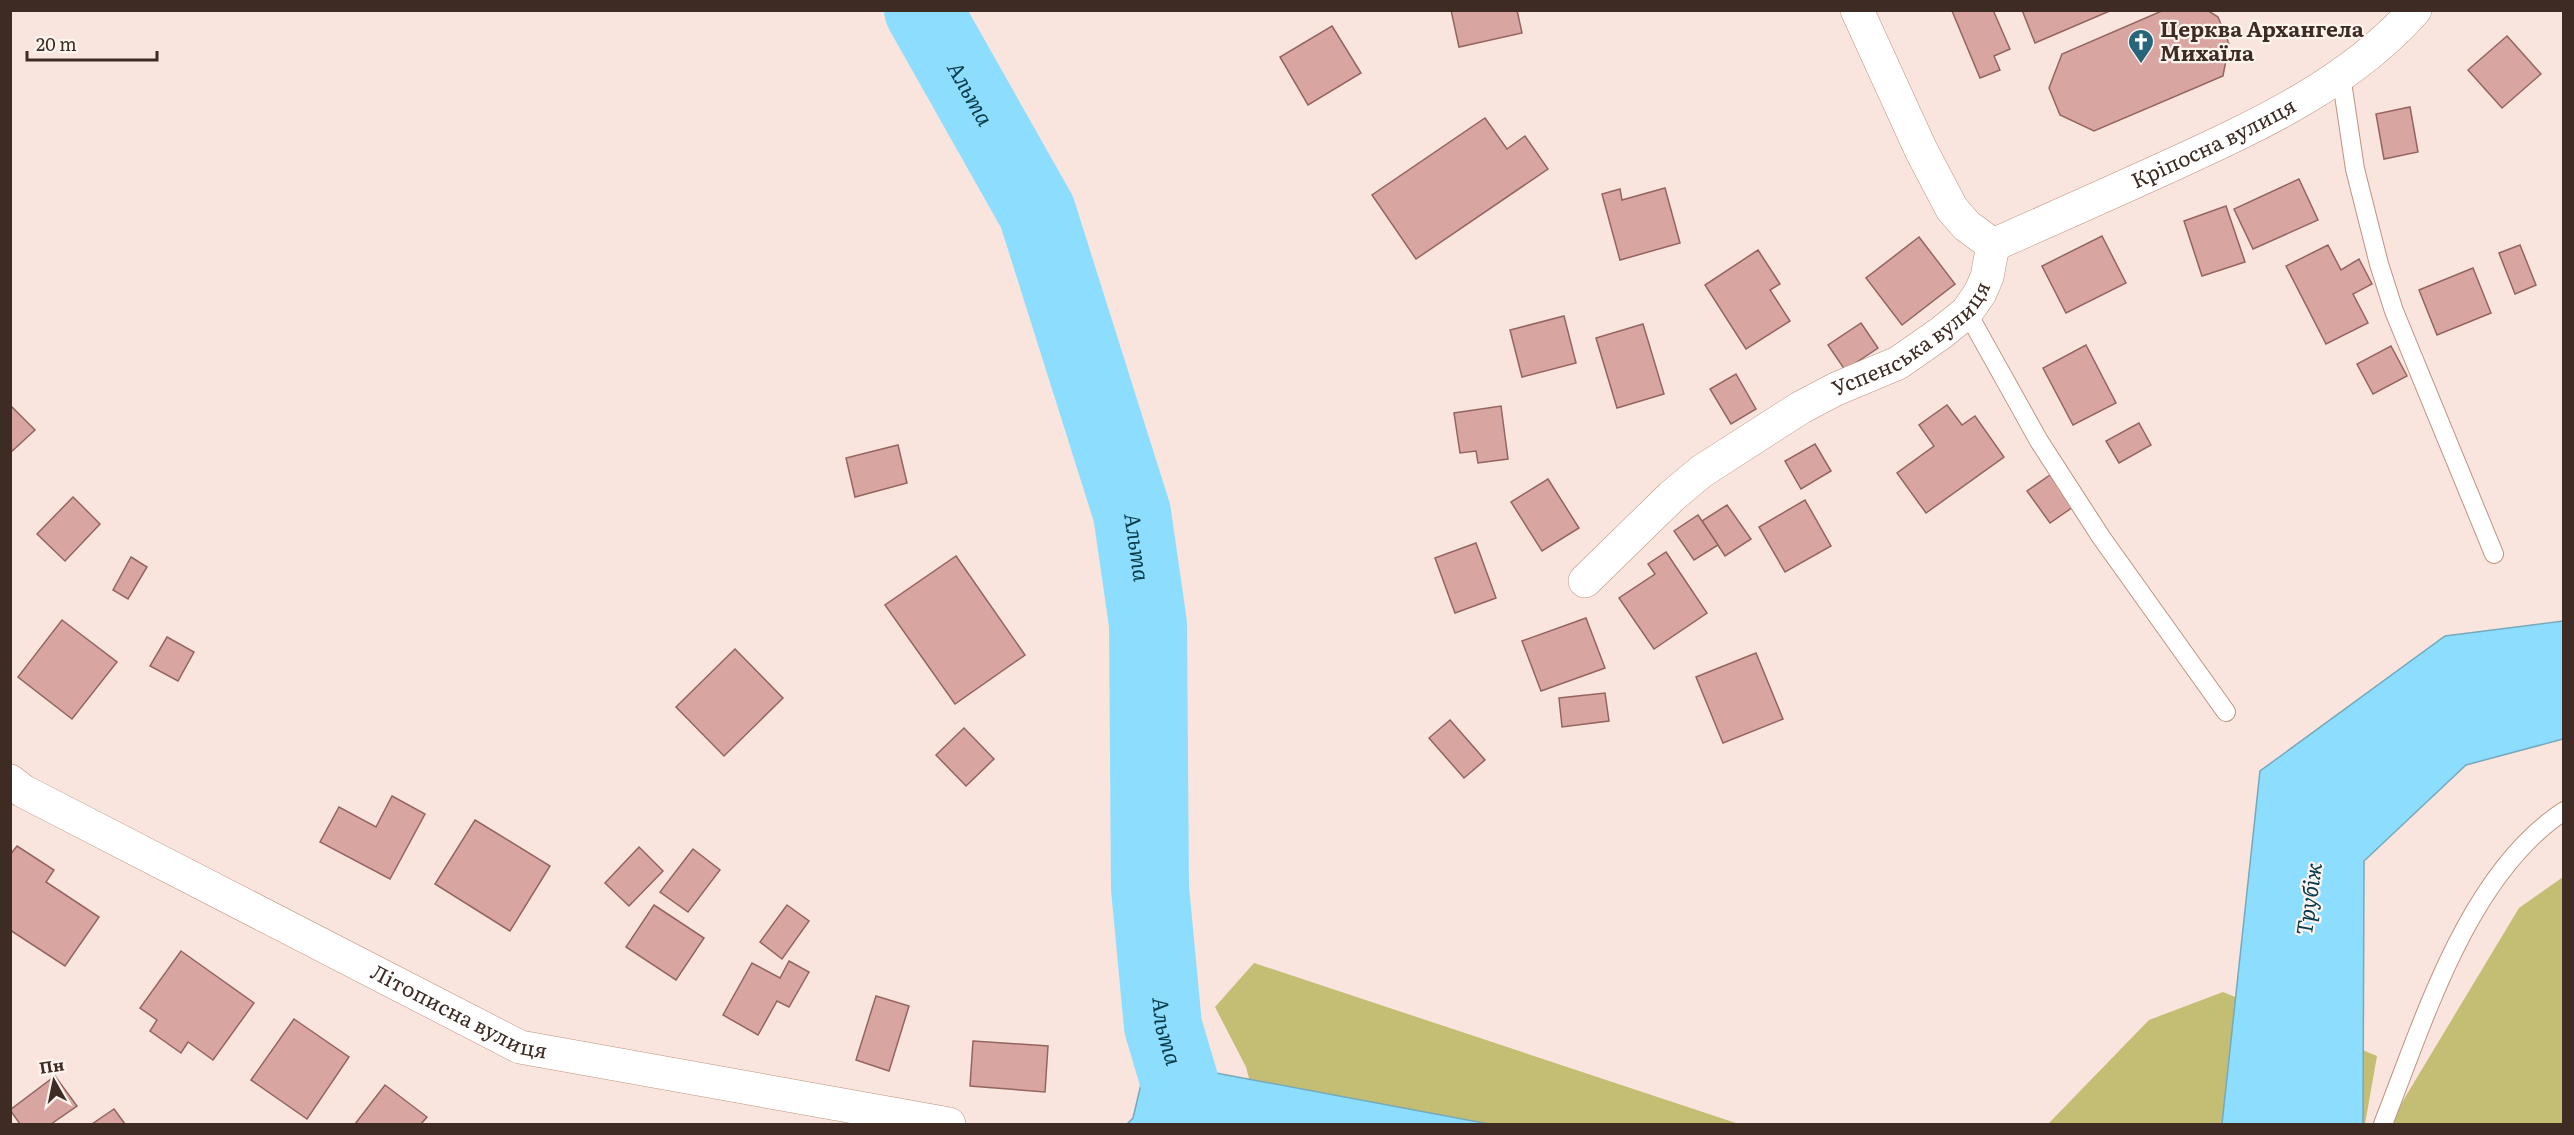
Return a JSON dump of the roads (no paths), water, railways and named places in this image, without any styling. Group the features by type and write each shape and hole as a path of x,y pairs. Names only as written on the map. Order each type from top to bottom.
{"street":[{"name":"Успенська вулиця","path":"1585,581 1672,496 1702,471 1800,408 1836,389 1898,363 1922,348 1967,312 1980,293 1987,277 1993,245 1967,226 1952,209 1921,150 1857,10"},
{"name":"Кріпосна вулиця","path":"1993,245 2236,136 2295,105 2341,75 2374,49 2415,10"},
{"name":"Літописна вулиця","path":"15,792 520,1047 949,1125"}],"lane":[{"path":"2341,75 2355,169 2379,264 2394,310 2494,554"},
{"path":"1967,312 2039,441 2101,537 2226,712"},
{"path":"2383,1125 2441,978 2471,918 2503,867 2536,831 2564,811"}],"water":[{"name":"Трубіж","path":"2563,621 2563,739 2466,765 2364,861 2363,1124 2222,1124 2260,771 2445,636"},
{"path":"1153,1034 1178,1037 1200,1070 1489,1124 1127,1124 1133,1118"}],"waterway":[{"name":"Альта","path":"923,10 1037,212 1132,513 1148,624 1150,888 1163,1026 1192,1124"}],"place":[{"name":"Церква Архангела Михаїла","path":"2141,65"}]}
